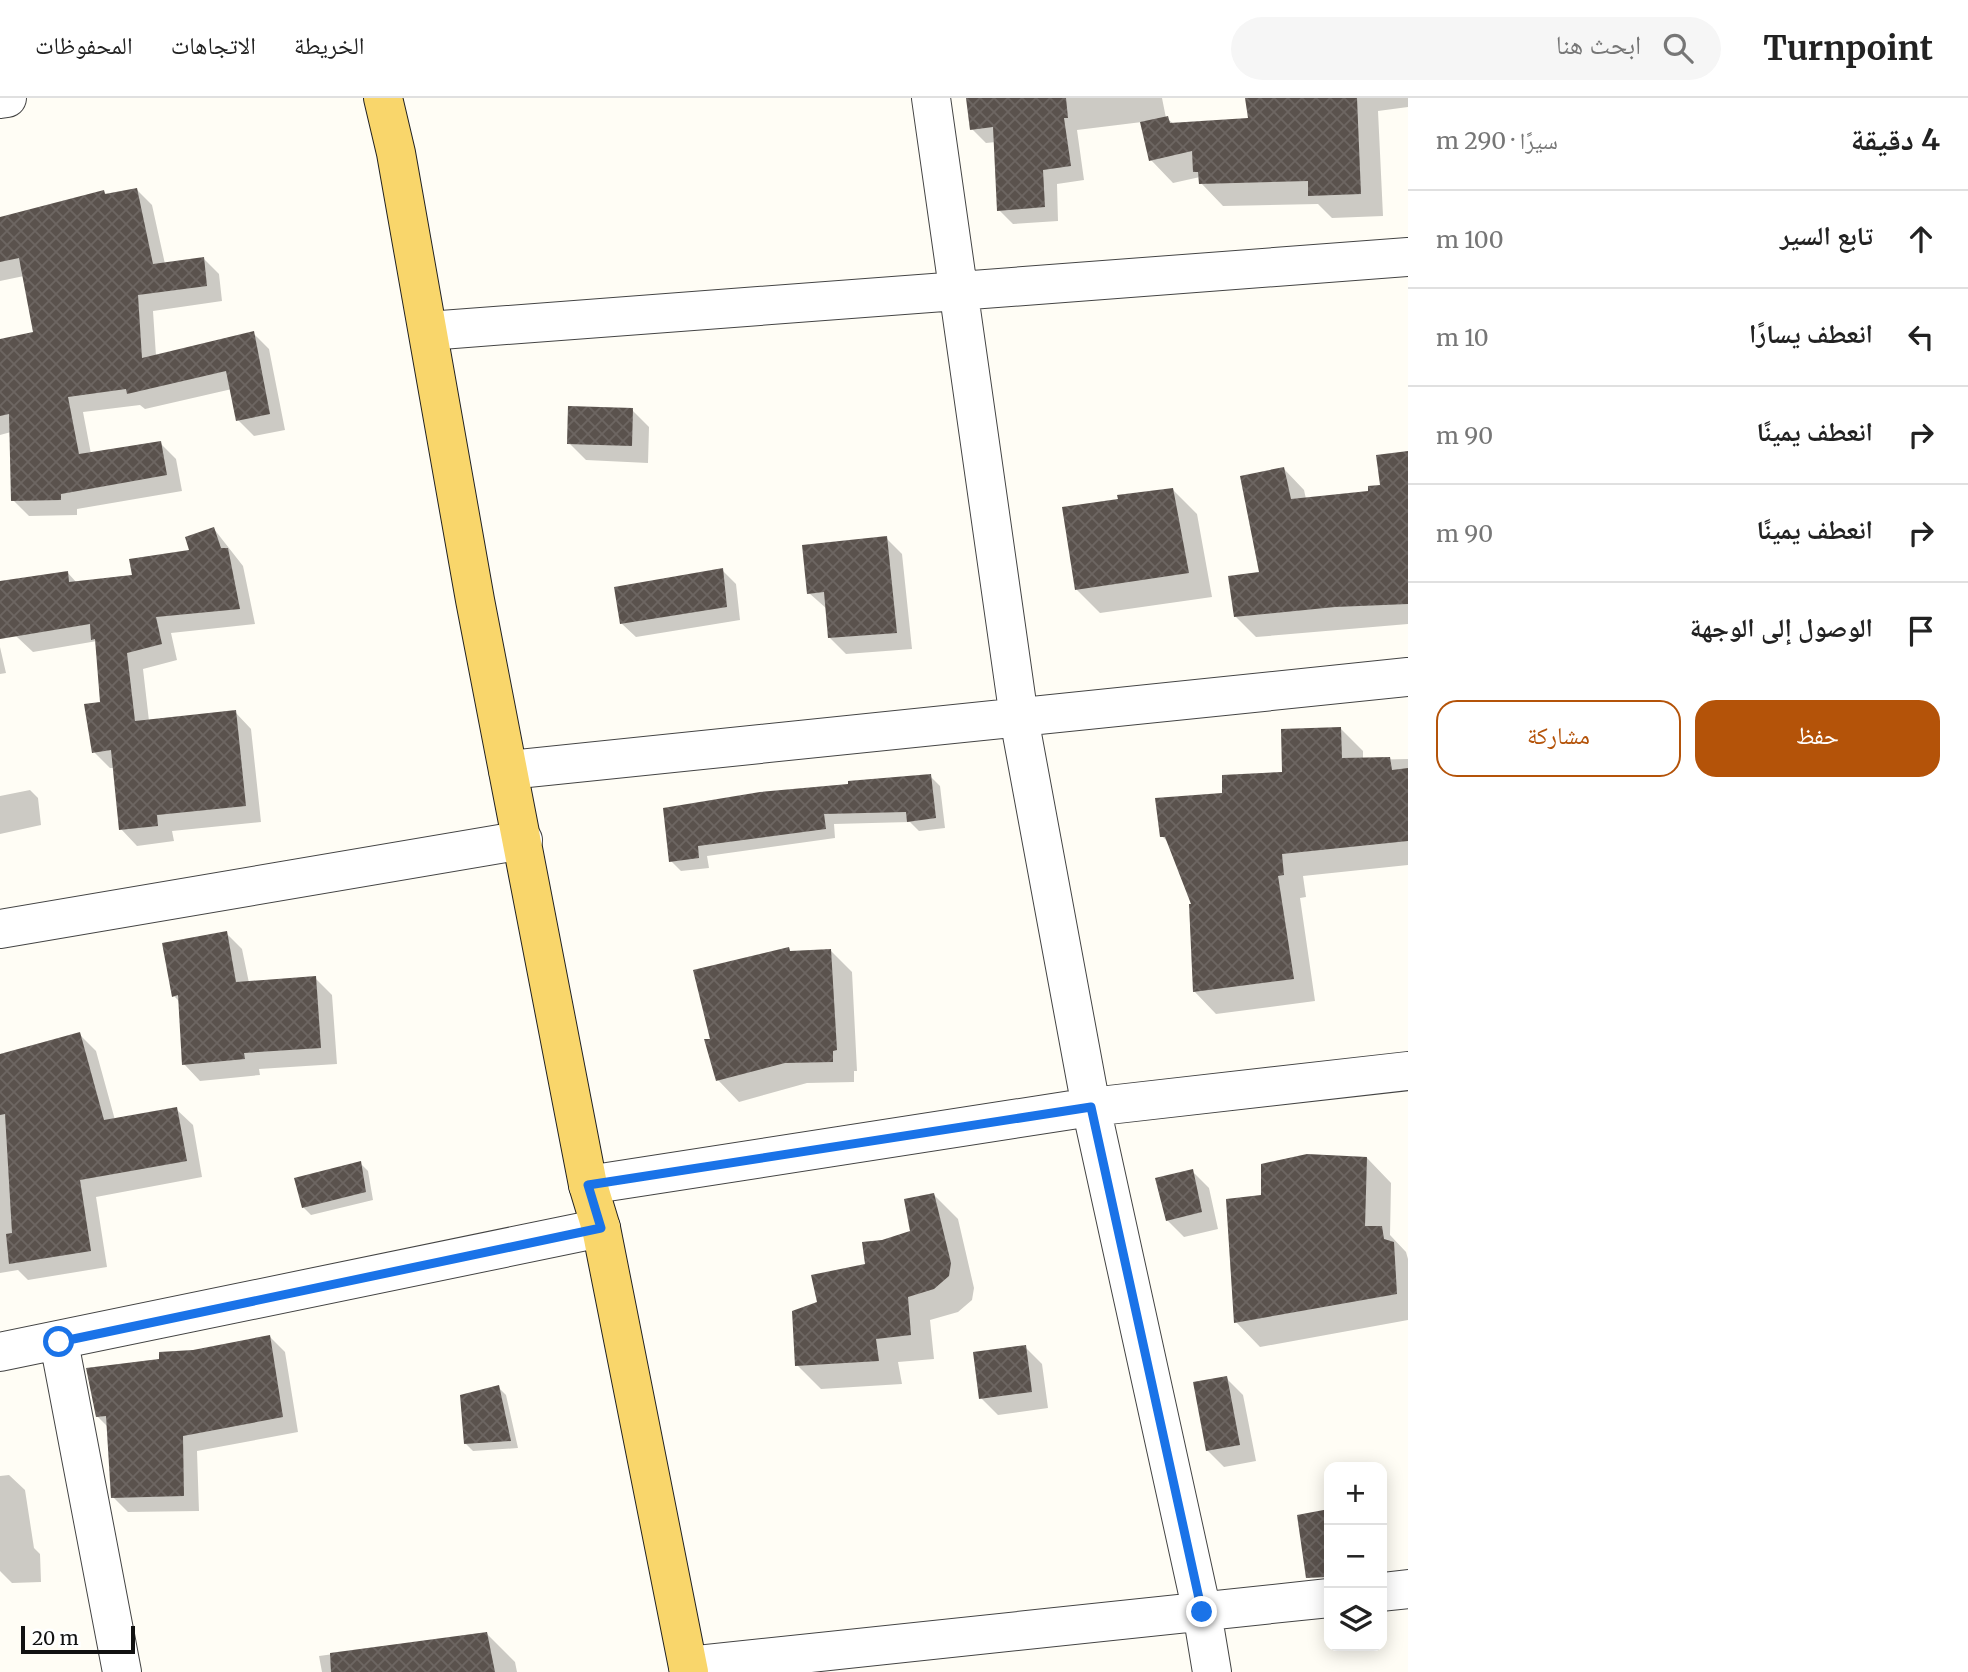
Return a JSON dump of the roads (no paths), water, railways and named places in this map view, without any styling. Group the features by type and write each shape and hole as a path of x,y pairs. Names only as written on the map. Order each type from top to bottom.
{"main road":[{"path":"383,98 588,1185 601,1228 689,1669"}],"street":[{"path":"0,99 7,98"},
{"path":"931,98 1019,718 1091,1107 1202,1612 1212,1672"},
{"path":"428,331 1408,257"},
{"path":"508,770 1408,677"},
{"path":"0,929 523,840"},
{"path":"588,1185 1091,1107 1408,1071"},
{"path":"0,1352 59,1342 601,1228"},
{"path":"59,1342 122,1672"},
{"path":"1387,1591 1408,1589"},
{"path":"689,1669 1324,1599"}]}
